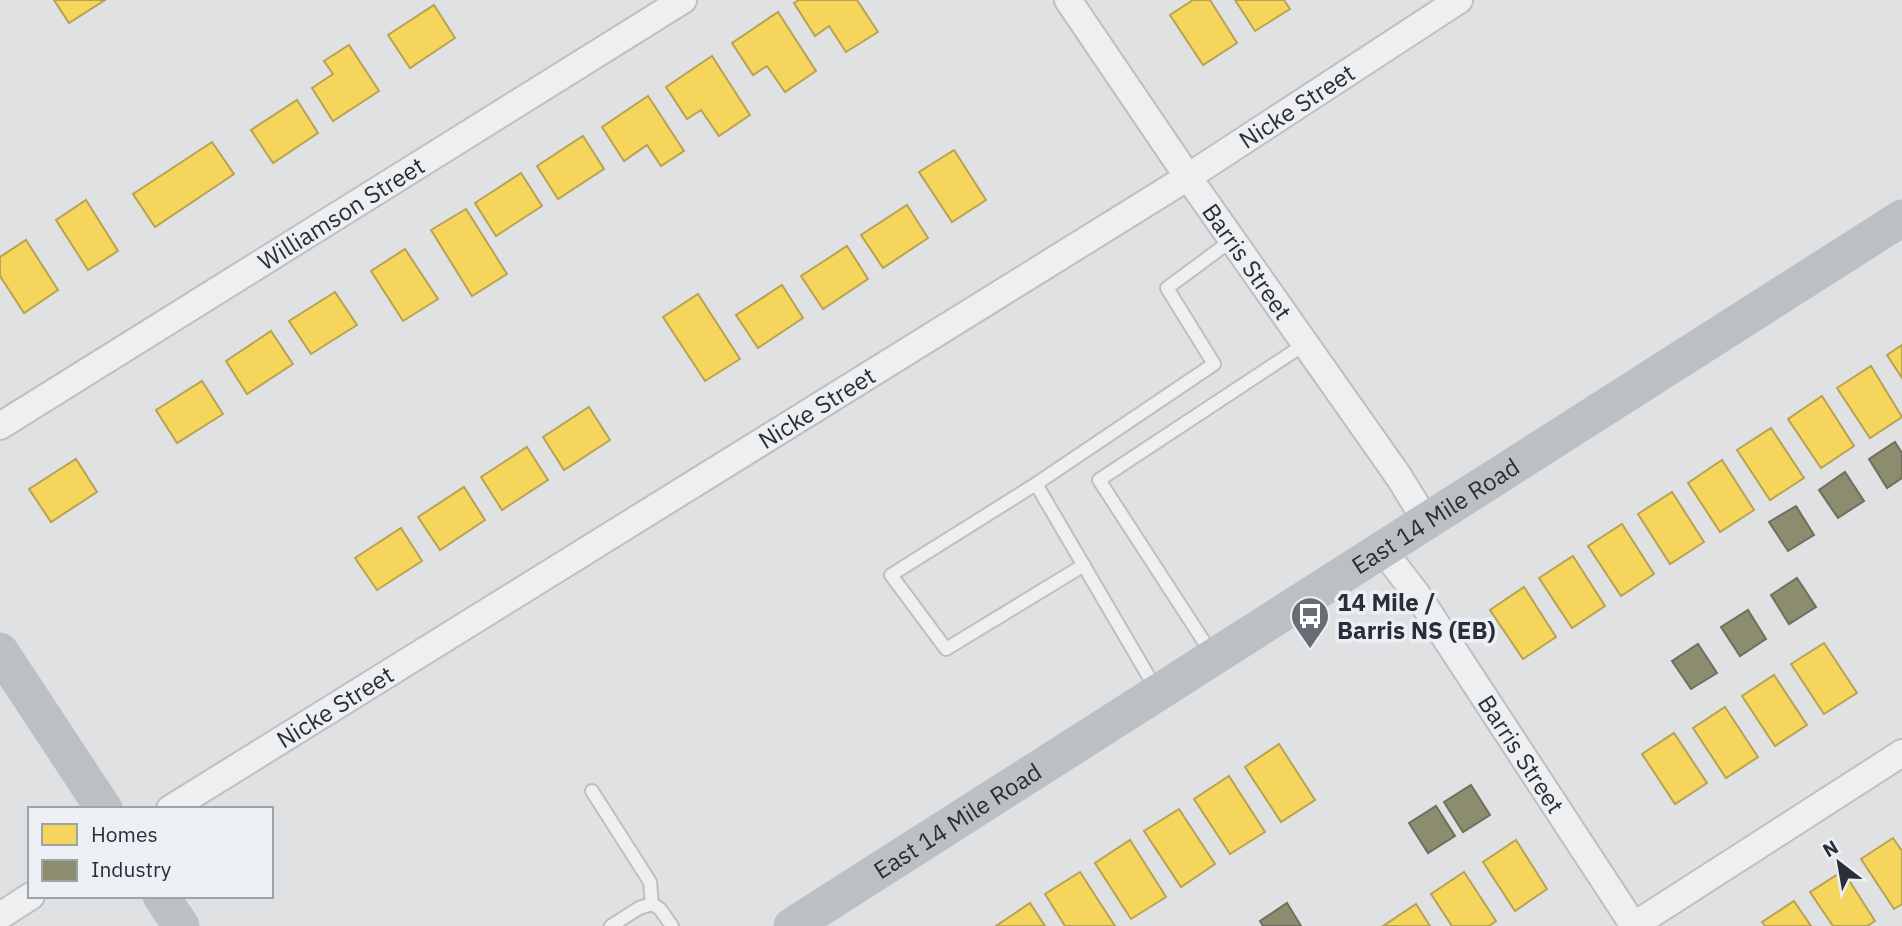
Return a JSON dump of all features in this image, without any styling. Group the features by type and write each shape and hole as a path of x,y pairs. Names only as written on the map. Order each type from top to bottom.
{"main road":[{"name":"East 14 Mile Road","path":"792,926 1902,218"},
{"path":"0,651 103,807"},
{"path":"163,898 181,926"}],"street":[{"name":"Williamson Street","path":"0,426 683,0"},
{"name":"Barris Street","path":"1068,0 1188,177 1399,477 1426,521"},
{"name":"Nicke Street","path":"173,807 1188,177 1459,0"},
{"name":"Barris Street","path":"1382,549 1418,596 1634,926"},
{"path":"1634,926 1902,753"},
{"path":"0,916 28,898"}],"lane":[{"path":"1084,565 946,649 891,575 1036,484 1214,364 1167,288 1232,240"},
{"path":"1213,656 1099,480 1305,344"},
{"path":"1036,484 1158,692"},
{"path":"592,791 650,882 652,904"},
{"path":"611,926 639,908 652,904 660,909 672,926"}],"building: Homes":[{"path":"54,0 105,0 69,23"},
{"path":"799,0 857,0 878,32 846,52 829,26 815,36 794,3"},
{"path":"1193,0 1210,0 1237,43 1203,65 1170,15"},
{"path":"1235,0 1284,0 1290,9 1255,31"},
{"path":"434,5 455,38 410,68 388,35"},
{"path":"778,12 816,71 785,92 767,66 753,75 732,43"},
{"path":"349,45 379,91 333,121 312,88 333,74 324,61"},
{"path":"712,56 750,115 719,136 701,110 687,119 666,87"},
{"path":"648,96 684,151 661,166 647,145 624,161 602,127"},
{"path":"297,100 318,133 273,163 251,130"},
{"path":"583,136 604,169 558,199 537,166"},
{"path":"212,142 234,174 155,227 133,194"},
{"path":"954,150 986,200 952,222 919,172"},
{"path":"521,173 542,206 496,236 475,203"},
{"path":"86,200 118,251 88,270 56,220"},
{"path":"907,205 928,238 883,268 861,235"},
{"path":"466,209 507,274 472,296 431,230"},
{"path":"26,240 58,290 24,313 0,276 0,257"},
{"path":"847,246 868,279 823,309 801,276"},
{"path":"405,249 438,299 403,321 371,271"},
{"path":"782,285 803,318 758,348 736,315"},
{"path":"335,292 357,325 311,354 289,321"},
{"path":"698,294 740,359 705,381 663,317"},
{"path":"271,331 293,364 247,394 226,361"},
{"path":"1902,345 1902,378 1887,355"},
{"path":"1871,366 1902,417 1870,438 1837,388"},
{"path":"202,381 223,414 177,443 156,410"},
{"path":"1822,396 1854,446 1821,468 1788,419"},
{"path":"589,407 610,440 564,470 543,437"},
{"path":"1771,428 1804,478 1770,500 1737,450"},
{"path":"527,447 548,480 502,510 481,477"},
{"path":"76,459 97,492 51,522 29,489"},
{"path":"1722,460 1754,510 1720,532 1688,483"},
{"path":"464,487 485,520 440,550 418,517"},
{"path":"1672,492 1704,542 1670,564 1638,514"},
{"path":"1622,524 1654,574 1621,596 1588,546"},
{"path":"401,528 422,561 377,590 355,558"},
{"path":"1573,556 1605,606 1572,628 1539,578"},
{"path":"1524,587 1556,637 1523,659 1490,610"},
{"path":"1824,643 1857,693 1824,714 1791,664"},
{"path":"1774,675 1807,725 1775,746 1742,696"},
{"path":"1725,707 1758,757 1726,778 1693,728"},
{"path":"1674,733 1707,783 1675,804 1642,754"},
{"path":"1279,744 1315,800 1281,822 1245,767"},
{"path":"1229,776 1265,832 1230,854 1194,799"},
{"path":"1179,809 1215,864 1181,887 1144,831"},
{"path":"1893,838 1902,851 1902,904 1894,909 1861,859"},
{"path":"1130,840 1166,897 1131,919 1095,863"},
{"path":"1516,840 1547,889 1515,911 1483,862"},
{"path":"1843,871 1875,921 1867,926 1833,926 1810,892"},
{"path":"1080,872 1115,926 1065,926 1045,894"},
{"path":"1464,872 1496,921 1489,926 1452,926 1431,894"},
{"path":"1794,901 1811,926 1765,926 1762,922"},
{"path":"1030,903 1045,926 996,926"},
{"path":"1416,904 1430,926 1383,926"}],"building: Industry":[{"path":"1895,442 1902,453 1902,478 1887,488 1869,459"},
{"path":"1845,472 1864,501 1838,518 1819,490"},
{"path":"1796,506 1814,535 1788,551 1769,522"},
{"path":"1797,578 1816,607 1789,624 1771,595"},
{"path":"1748,610 1766,639 1740,656 1721,627"},
{"path":"1698,644 1717,673 1691,689 1672,661"},
{"path":"1471,785 1490,815 1463,832 1444,802"},
{"path":"1436,806 1455,836 1428,853 1409,823"},
{"path":"1287,903 1301,926 1263,926 1260,921"}],"place":[{"name":"14 Mile / Barris NS (EB)","path":"1310,650"}]}
